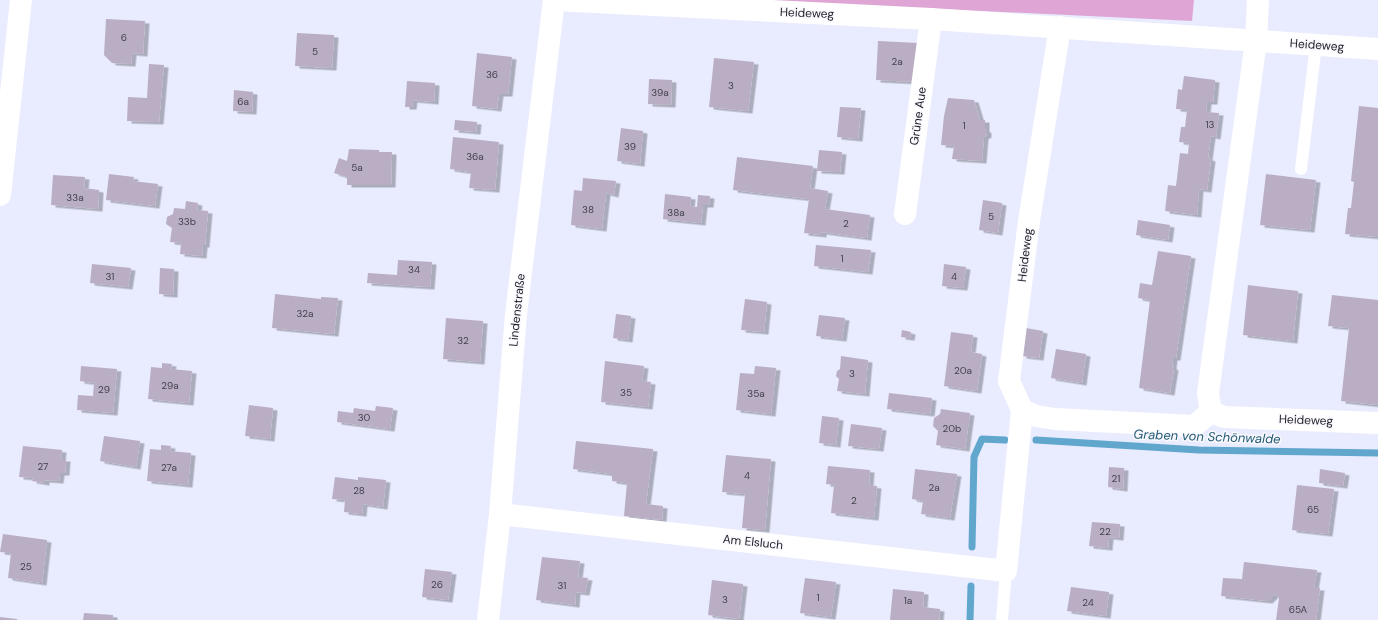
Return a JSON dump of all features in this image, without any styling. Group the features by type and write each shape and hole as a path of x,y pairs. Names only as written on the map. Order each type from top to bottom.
{"street":[{"path":"0,195 21,0"},
{"name":"Heideweg","path":"554,0 931,19 1378,48"},
{"name":"Lindenstraße","path":"488,620 500,514 516,314 554,0"},
{"path":"1022,410 1036,416 1055,419 1194,426 1211,412 1208,393 1256,41 1258,0"},
{"name":"Grüne Aue","path":"905,214 931,19"},
{"name":"Heideweg","path":"1006,571 1022,410 1009,381 1029,221 1060,28"},
{"name":"Heideweg","path":"1211,412 1224,417 1378,423"},
{"name":"Am Elsluch","path":"500,514 1006,571"}],"lane":[{"path":"1301,169 1316,45"},
{"path":"1002,620 1006,571"}],"shaded area":[{"path":"753,0 1194,0 1192,21"}],"building":[{"path":"106,19 145,21 143,54 132,53 131,64 112,63 104,55"},
{"path":"297,33 334,35 332,68 295,66"},
{"path":"878,41 919,43 917,82 876,80"},
{"path":"477,53 512,57 508,94 499,94 497,109 472,106"},
{"path":"714,58 754,62 748,111 709,107"},
{"path":"149,64 164,65 159,122 127,121 128,97 147,98"},
{"path":"1184,76 1215,80 1213,102 1207,102 1206,112 1219,113 1216,137 1211,136 1208,158 1211,159 1207,190 1199,189 1197,215 1165,211 1168,185 1176,186 1180,153 1188,154 1189,143 1179,142 1181,127 1185,127 1187,110 1176,109 1178,89 1182,90"},
{"path":"649,79 672,80 671,105 648,104"},
{"path":"407,81 435,83 434,102 413,100 412,107 405,107"},
{"path":"234,90 253,92 252,112 233,111"},
{"path":"948,98 974,100 980,120 985,120 987,135 984,137 982,161 952,159 954,146 941,145 944,116"},
{"path":"1359,106 1378,108 1378,237 1345,234 1348,208 1351,208 1354,182 1351,181"},
{"path":"840,107 861,108 858,139 837,137"},
{"path":"455,120 477,122 476,132 454,130"},
{"path":"621,128 643,131 640,164 617,161"},
{"path":"453,137 499,142 495,190 469,188 471,172 450,169"},
{"path":"349,149 392,152 391,185 347,185 347,177 334,173 339,158 347,161"},
{"path":"819,150 842,152 840,172 817,171"},
{"path":"737,157 813,166 810,188 828,191 825,209 870,215 867,238 822,232 822,235 804,233 809,199 733,190"},
{"path":"109,174 134,177 133,181 158,184 155,206 106,200"},
{"path":"1266,174 1316,180 1310,230 1260,225"},
{"path":"53,175 85,177 84,188 99,190 98,209 51,205"},
{"path":"583,178 616,181 614,195 606,193 602,229 571,225 574,190 582,191"},
{"path":"665,194 691,197 690,206 697,207 698,195 710,196 709,205 703,205 701,223 663,219"},
{"path":"983,200 1002,203 998,233 979,230"},
{"path":"186,201 198,203 197,210 208,211 205,245 203,245 202,256 180,254 181,243 170,242 172,228 166,224 167,217 173,214 174,208 185,209"},
{"path":"1138,220 1170,225 1168,240 1136,235"},
{"path":"816,245 871,250 868,272 814,266"},
{"path":"1158,251 1191,256 1176,358 1173,358 1172,367 1174,368 1170,393 1139,388 1150,300 1138,298 1140,283 1152,285"},
{"path":"398,260 432,262 430,287 367,283 368,273 397,275"},
{"path":"92,264 131,268 128,287 90,283"},
{"path":"944,264 966,267 963,288 942,286"},
{"path":"160,268 174,269 173,295 159,294"},
{"path":"1248,285 1298,291 1293,341 1243,335"},
{"path":"275,294 321,299 321,297 338,298 334,334 272,328"},
{"path":"1332,295 1378,300 1378,405 1341,401 1349,328 1328,326"},
{"path":"745,299 767,302 764,332 741,330"},
{"path":"616,314 631,316 628,340 613,338"},
{"path":"819,315 845,318 842,339 816,336"},
{"path":"446,318 483,321 480,362 443,359"},
{"path":"1026,328 1043,331 1039,358 1022,356"},
{"path":"902,330 911,332 910,338 901,337"},
{"path":"951,332 973,335 971,352 982,354 977,391 944,386"},
{"path":"1056,349 1086,354 1082,383 1051,378"},
{"path":"841,356 868,360 865,394 837,391 839,379 836,376 837,371 840,369"},
{"path":"605,361 644,366 642,381 651,382 648,407 601,402"},
{"path":"162,363 172,364 171,369 192,371 189,403 148,399 151,367 162,368"},
{"path":"81,366 117,369 113,413 77,410 78,395 93,396 94,383 80,381"},
{"path":"755,366 776,368 771,414 736,410 740,373 754,374"},
{"path":"889,393 932,398 930,414 887,409"},
{"path":"249,405 273,408 270,439 245,436"},
{"path":"376,406 393,408 390,429 337,422 338,411 353,413 354,408 375,411"},
{"path":"941,409 970,413 965,449 936,445 938,431 933,426 934,418 940,414"},
{"path":"822,416 839,418 836,445 819,443"},
{"path":"851,424 882,428 879,449 848,446"},
{"path":"104,436 140,441 136,467 100,461"},
{"path":"576,441 653,449 646,504 663,506 662,520 624,516 627,483 612,481 612,474 573,469"},
{"path":"161,445 171,446 170,451 191,453 188,485 147,481 150,449 161,450"},
{"path":"23,446 62,450 61,459 66,459 65,473 60,473 59,481 45,480 45,483 32,481 33,478 19,477"},
{"path":"726,455 771,459 765,530 742,528 745,494 722,492"},
{"path":"828,466 870,470 869,485 877,486 874,518 831,513 834,485 826,484"},
{"path":"1109,467 1124,468 1123,489 1108,487"},
{"path":"915,469 957,474 950,518 921,514 923,501 912,499"},
{"path":"1320,469 1345,473 1343,486 1319,483"},
{"path":"335,477 358,480 358,477 386,480 383,507 363,504 362,514 344,512 345,500 332,499"},
{"path":"1297,485 1334,489 1328,534 1292,530"},
{"path":"1092,522 1120,524 1119,538 1109,537 1108,548 1089,546"},
{"path":"3,534 47,540 42,583 8,578 11,553 0,552"},
{"path":"542,557 580,561 578,577 588,578 585,593 576,592 575,605 536,600"},
{"path":"1244,562 1317,570 1314,588 1320,588 1316,620 1276,620 1279,598 1275,594 1268,601 1221,596 1223,578 1242,579"},
{"path":"425,569 452,572 448,600 422,597"},
{"path":"805,578 836,582 831,617 800,613"},
{"path":"712,580 743,584 739,619 708,615"},
{"path":"1071,587 1109,592 1106,616 1067,611"},
{"path":"893,589 924,592 923,607 940,609 939,620 890,620"},
{"path":"84,613 113,615 113,620 83,620"},
{"path":"0,617 17,619 17,620 0,620"}],"waterway":[{"name":"Graben von Schönwalde","path":"972,547 974,457 982,439 1005,440"},
{"name":"Graben von Schönwalde","path":"1036,440 1199,450 1378,453"},
{"name":"Graben von Schönwalde","path":"970,620 971,586"}]}
